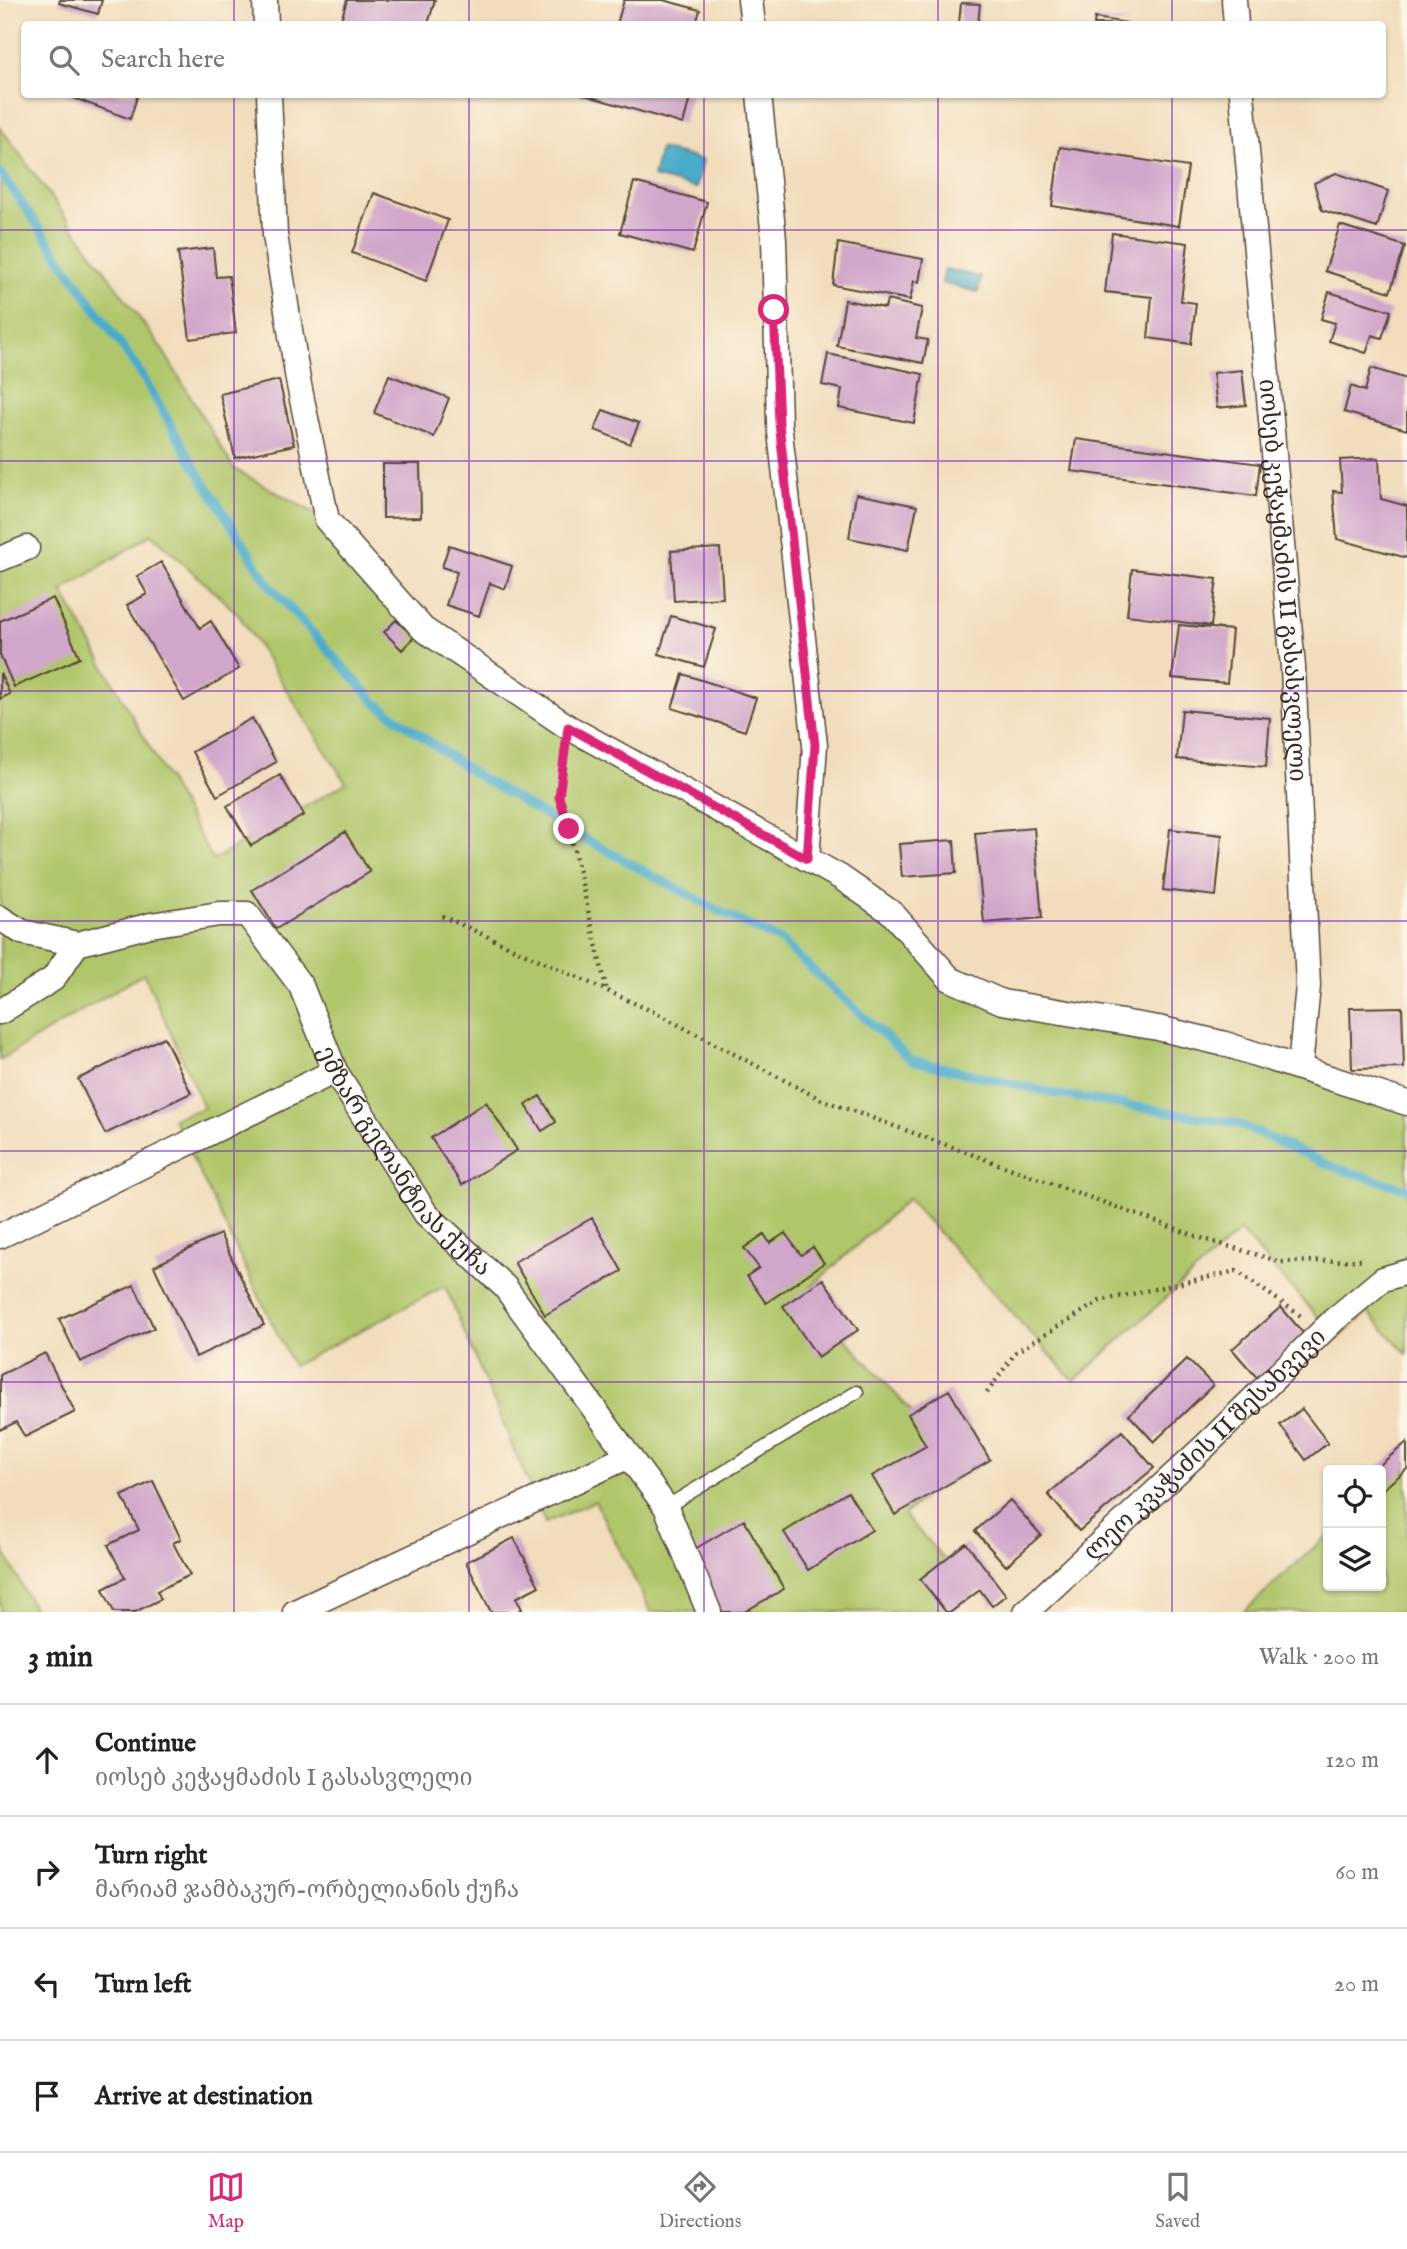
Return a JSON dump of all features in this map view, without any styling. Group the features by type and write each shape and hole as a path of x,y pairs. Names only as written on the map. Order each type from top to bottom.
{"street":[{"path":"265,0 266,21"},
{"path":"750,0 753,21"},
{"path":"1234,0 1236,21"},
{"path":"269,98 275,235 298,380 327,520 423,629 568,727 807,859 892,913 950,979 1002,1002 1158,1028 1300,1067 1407,1102"},
{"path":"760,98 774,239 779,423 815,745 807,859"},
{"name":"იოსებ კეჭაყმაძის II გასასვლელი","path":"1242,98 1293,667 1308,986 1300,1067"},
{"path":"0,559 27,548"},
{"name":"ემზარ გელანტიას ქუჩა","path":"0,918 22,932 76,944 151,925 219,914 247,914 301,986 335,1071 426,1214 505,1287 666,1507 709,1612"},
{"path":"0,1012 53,979 76,944"},
{"path":"0,1236 335,1071"},
{"path":"1377,1270 1407,1272"},
{"name":"ლეო კვაჭაძის II შესახვევი","path":"1026,1612 1205,1446 1322,1331 1377,1270"},
{"path":"295,1612 629,1456"}],"lane":[{"path":"666,1507 857,1392"}],"path":[{"path":"568,727 559,797 581,877 607,992"},
{"path":"442,916 656,1013 820,1099 1204,1239 1281,1262 1360,1259 1377,1270"},
{"path":"987,1393 1016,1352 1100,1301 1236,1271 1322,1331"}],"green space":[{"path":"0,127 162,349 234,469 327,520 423,629 840,877 951,979 1158,1028 1407,1103 1407,1354 1368,1312 1338,1339 1240,1231 1074,1381 908,1199 804,1293 960,1465 904,1515 968,1585 938,1612 651,1612 595,1501 545,1523 445,1286 293,1366 173,1118 204,1108 144,973 0,1060","holes":["152,534 238,614 346,783 213,860 62,591"]},
{"path":"1407,1463 1407,1612 1243,1612 1323,1540 1323,1591 1386,1591 1386,1482"},
{"path":"0,1543 35,1612 0,1612"}],"water":[{"path":"660,149 703,160 696,188 653,177"},
{"path":"945,269 981,277 978,292 942,283"}],"building":[{"path":"60,0 102,0 98,14 59,3"},
{"path":"347,0 435,0 429,21 341,21"},
{"path":"624,0 663,0 700,10 697,21 618,21"},
{"path":"961,3 980,4 978,21 959,21"},
{"path":"74,98 137,98 130,119"},
{"path":"595,98 690,98 683,124"},
{"path":"1060,147 1188,167 1179,226 1052,206"},
{"path":"1336,173 1388,191 1377,228 1322,210 1314,183"},
{"path":"634,182 707,202 693,253 620,233"},
{"path":"374,193 448,220 426,281 352,253"},
{"path":"1340,225 1405,246 1390,292 1325,271"},
{"path":"1112,233 1188,243 1181,301 1196,303 1191,344 1148,338 1152,297 1105,292"},
{"path":"838,243 923,259 919,282 914,281 910,300 833,285"},
{"path":"213,248 216,277 229,276 236,333 190,339 178,252"},
{"path":"1329,292 1391,311 1382,338 1372,335 1366,353 1329,341 1335,323 1321,319"},
{"path":"845,300 885,308 887,300 922,308 916,338 928,340 923,363 837,346"},
{"path":"828,354 923,374 914,423 839,408 842,389 822,385"},
{"path":"1371,368 1407,379 1407,430 1344,412 1351,386 1365,391"},
{"path":"1242,370 1246,405 1217,408 1213,373"},
{"path":"389,375 449,398 434,437 374,413"},
{"path":"279,380 294,445 235,458 220,394"},
{"path":"603,410 639,423 630,444 595,430"},
{"path":"1076,439 1260,464 1256,496 1071,471"},
{"path":"1379,458 1381,499 1407,506 1407,558 1337,539 1333,491 1342,492 1340,460"},
{"path":"383,464 420,464 421,517 383,518"},
{"path":"856,494 917,506 908,550 849,538"},
{"path":"449,545 512,566 505,589 490,583 479,616 446,605 457,572 442,567"},
{"path":"720,548 723,598 674,601 671,551"},
{"path":"161,562 200,628 211,621 239,669 184,701 127,605 147,594 137,576"},
{"path":"1132,569 1217,579 1211,626 1127,615"},
{"path":"53,598 80,658 14,687 0,655 0,621"},
{"path":"671,616 716,629 704,667 659,654"},
{"path":"396,620 414,637 402,650 384,632"},
{"path":"1179,625 1232,630 1227,683 1172,678"},
{"path":"0,673 10,694 0,699"},
{"path":"683,674 756,698 745,731 672,708"},
{"path":"1182,710 1270,718 1266,767 1177,759"},
{"path":"252,718 276,762 217,796 192,752"},
{"path":"280,775 304,815 251,846 227,806"},
{"path":"1034,828 1042,918 984,923 975,833"},
{"path":"1170,829 1222,835 1216,896 1163,890"},
{"path":"345,832 370,872 276,929 252,890"},
{"path":"954,840 956,873 902,877 899,844"},
{"path":"1402,1007 1404,1068 1352,1069 1350,1008"},
{"path":"164,1037 191,1093 105,1134 78,1079"},
{"path":"540,1096 556,1122 542,1131 526,1105"},
{"path":"486,1102 517,1150 462,1185 431,1138"},
{"path":"592,1218 622,1271 545,1315 514,1262"},
{"path":"785,1233 801,1255 813,1247 824,1263 766,1303 747,1276 759,1268 744,1248 764,1234 770,1243"},
{"path":"220,1234 264,1325 196,1357 154,1266"},
{"path":"823,1279 858,1330 818,1357 783,1306"},
{"path":"134,1285 154,1328 80,1362 59,1319"},
{"path":"1281,1307 1308,1339 1260,1381 1232,1349"},
{"path":"45,1353 75,1412 25,1437 16,1422 0,1430 0,1375"},
{"path":"1187,1359 1213,1385 1154,1442 1129,1415"},
{"path":"949,1390 990,1460 895,1515 872,1476 926,1446 908,1414"},
{"path":"1302,1409 1328,1443 1306,1460 1280,1425"},
{"path":"1122,1431 1154,1468 1079,1531 1048,1494"},
{"path":"1407,1442 1407,1469 1386,1487 1386,1465 1380,1465"},
{"path":"153,1481 181,1539 173,1543 190,1575 157,1591 161,1599 135,1612 114,1612 103,1589 125,1578 108,1545 139,1530 122,1496"},
{"path":"848,1492 872,1530 808,1570 784,1532"},
{"path":"1010,1500 1041,1535 1006,1566 975,1531"},
{"path":"744,1520 784,1589 744,1612 722,1612 688,1553"},
{"path":"514,1538 539,1586 516,1598 522,1609 516,1612 491,1612 466,1562"},
{"path":"966,1543 1006,1595 992,1606 980,1590 951,1612 946,1612 920,1579"}],"waterway":[{"path":"0,172 142,375 196,469 270,586 376,703 473,773 587,840 781,941 911,1060 1056,1094 1236,1123 1336,1168 1407,1189"}],"route":[{"path":"569,829 559,797 568,727 807,859 815,745 779,423 774,310"}]}
